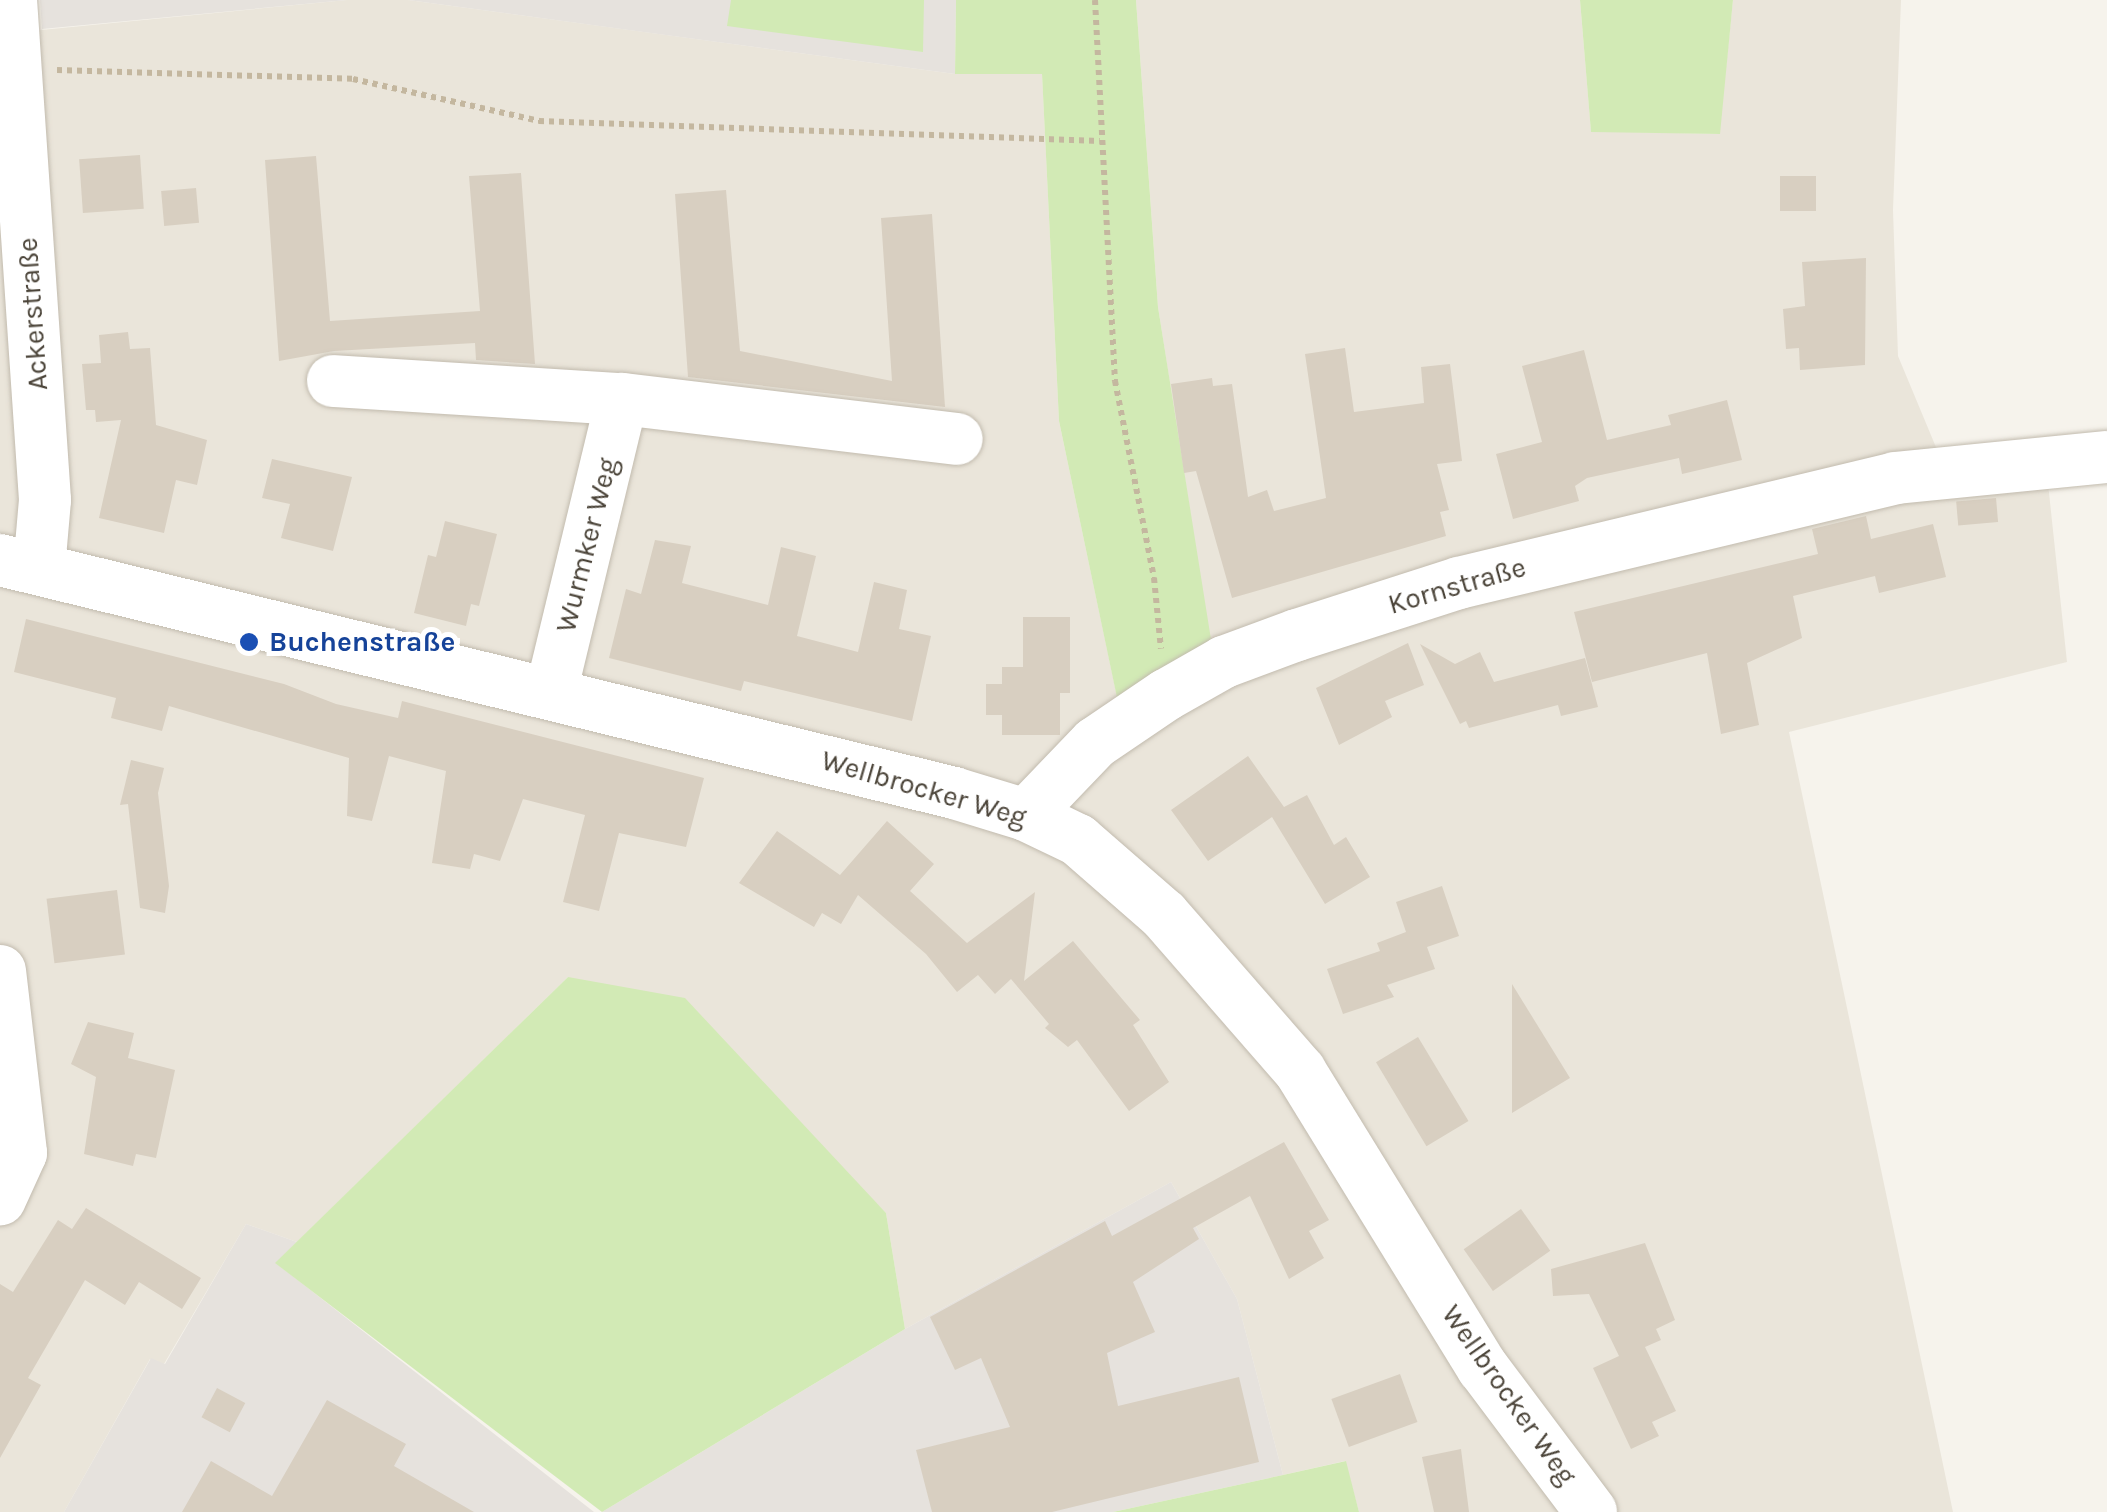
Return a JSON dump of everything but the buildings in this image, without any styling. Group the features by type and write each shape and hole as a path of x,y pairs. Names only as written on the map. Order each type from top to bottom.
{"street":[{"name":"Ackerstraße","path":"11,0 8,71 45,500 19,564"},
{"path":"333,381 622,398 956,439"},
{"name":"Wurmker Weg","path":"551,692 622,398"},
{"name":"Kornstraße","path":"1026,815 1095,743 1166,694 1224,662 1459,584 1692,523 1942,472 2107,457"},
{"name":"Wellbrocker Weg","path":"19,564 551,692 1026,815 1114,866 1300,1071 1484,1368 1591,1512"},
{"path":"0,971 22,1154 0,1199"}],"path":[{"path":"1094,0 1115,381 1154,578 1166,694"},
{"path":"8,71 146,68 353,79 539,120 1100,142"}],"shaded area":[{"path":"40,0 347,0 42,29"},
{"path":"347,0 408,0 955,74 1042,73 1059,421 1120,711 1212,652 1158,307 1136,0 1580,0 1591,131 1719,134 1733,0 1901,0 1893,210 1898,356 1943,464 2047,474 2067,662 1789,732 1953,1512 1359,1512 1345,1461 1283,1475 1237,1299 1171,1182 905,1329 886,1213 836,1164 568,977 297,1242 246,1224 164,1364 150,1359 64,1512 0,1512 0,34"},
{"path":"408,0 956,0 955,74 636,31"},
{"path":"1171,1182 1237,1299 1283,1475 1113,1512 602,1512 905,1329"},
{"path":"246,1224 297,1242 276,1263 594,1512 64,1512 151,1358 165,1364"}],"green space":[{"path":"731,0 924,0 923,52 727,26"},
{"path":"956,0 1136,0 1158,307 1213,652 1120,712 1059,421 1042,74 955,74"},
{"path":"1580,0 1733,0 1720,134 1591,132"},
{"path":"568,977 685,998 886,1213 905,1329 602,1512 275,1263"},
{"path":"1346,1461 1359,1512 1113,1512 1283,1475"}],"place":[{"name":"Buchenstraße","path":"249,642"}]}
